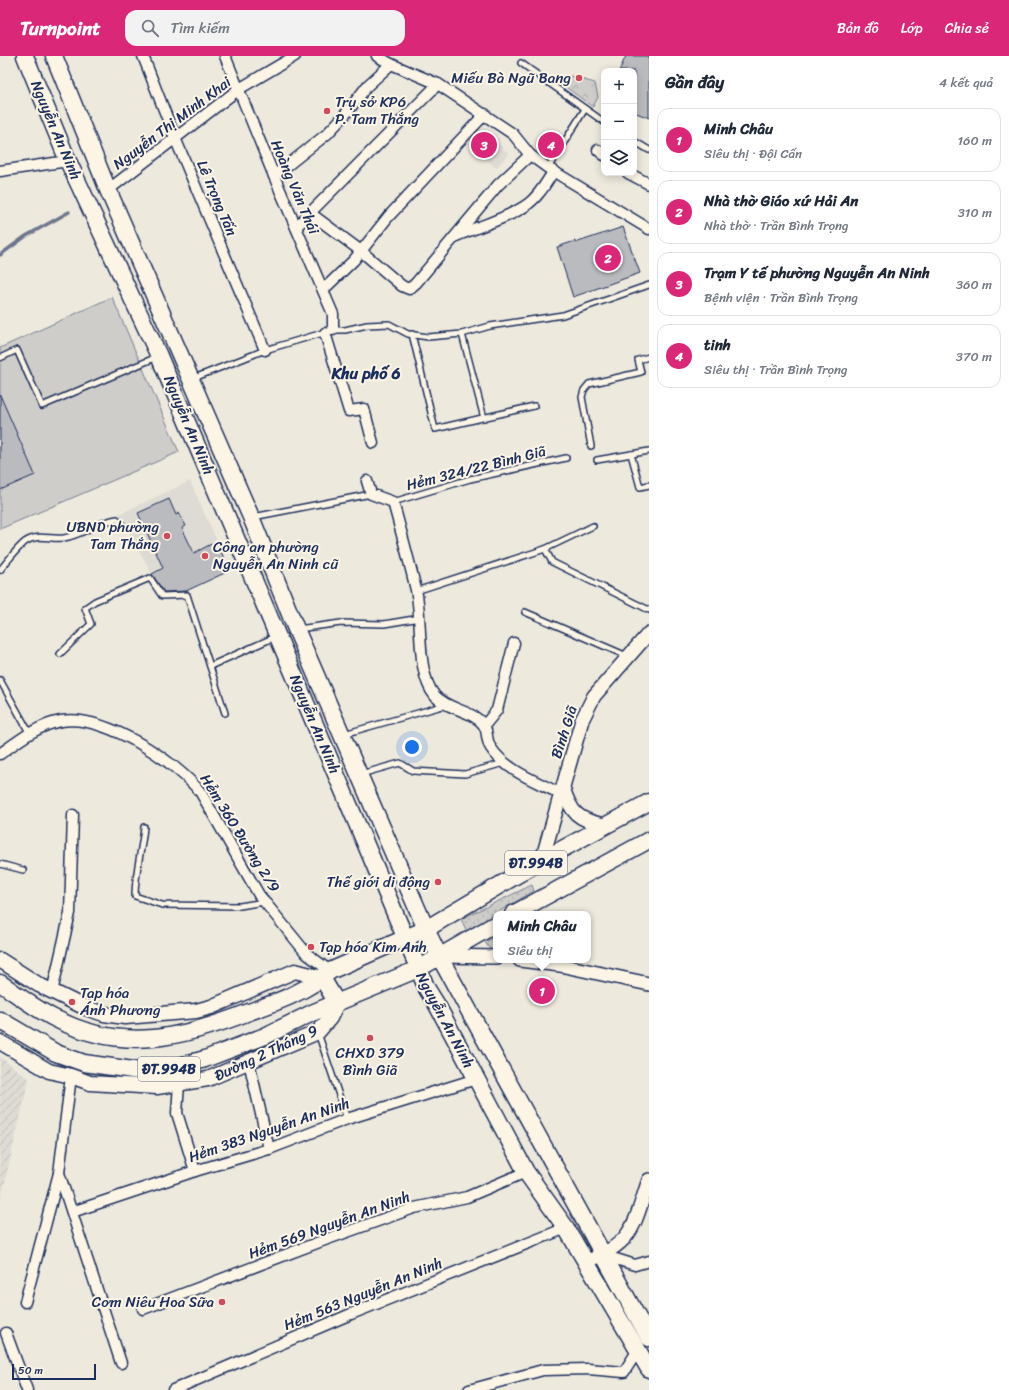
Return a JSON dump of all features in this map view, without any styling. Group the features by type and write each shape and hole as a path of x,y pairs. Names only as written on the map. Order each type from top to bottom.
{"main road":[{"name":"Nguyễn An Ninh","path":"25,56 68,161 159,356 279,635 427,989 526,1172 566,1228 649,1369"},
{"name":"Nguyễn An Ninh","path":"54,56 108,190 178,348 251,518 296,629 343,734 426,929 439,956 602,1255 649,1338"},
{"path":"159,356 178,348"},
{"name":"ĐT.994B","path":"0,983 56,1019 110,1037 136,1040 198,1031 284,999 326,974 426,929 542,860 604,825 649,802"},
{"name":"ĐT.994B","path":"523,911 533,908 649,840"},
{"name":"Đường 2 Tháng 9","path":"0,1020 15,1030 56,1052 84,1063 140,1071 170,1069 205,1059 265,1036 337,1003 418,969 493,926"},
{"path":"0,960 39,985 86,1008 125,1017 196,1011 211,1007 295,971 326,974 337,1003"},
{"name":"Đường 2 Tháng 9","path":"0,1042 49,1071 71,1076 90,1083 117,1086 157,1087 208,1079 318,1032 330,1018 337,1003"}],"street":[{"name":"Lê Trọng Tấn","path":"143,56 175,138 265,350"},
{"name":"Hoàng Văn Thái","path":"225,56 333,314 329,331 349,411 364,409 373,443"},
{"name":"Nguyễn Thị Minh Khai","path":"108,190 239,89 295,56"},
{"path":"378,56 391,64 438,84 485,114 513,134 530,156 550,170 649,229"},
{"path":"274,176 327,134 344,116 368,85 391,64"},
{"path":"296,227 438,84"},
{"path":"323,290 362,251 388,218 485,114"},
{"path":"310,213 362,251 402,286 408,289 416,283 498,185 530,156"},
{"path":"0,171 68,161"},
{"path":"454,236 514,212 528,204 538,194 550,170"},
{"path":"634,176 649,184"},
{"path":"367,481 371,494 393,502 416,591 420,618 421,656 429,686 436,697 447,705 469,714 484,726 490,748 504,763 562,791 575,814 587,822 604,825"},
{"name":"Bình Giã","path":"542,860 582,720 594,696 649,633"},
{"path":"484,726 497,710 514,643"},
{"name":"Hẻm 360 Đường 2/9","path":"0,754 47,724 63,720 106,726 144,746 185,774 201,793 248,880 264,902 307,954 326,974"},
{"path":"52,992 70,914 73,815"},
{"path":"439,956 468,955 493,957"},
{"path":"556,963 649,984"},
{"path":"249,1062 269,1149"},
{"path":"25,1302 59,1173 71,1076"},
{"name":"Hẻm 383 Nguyễn An Ninh","path":"72,1212 195,1171 269,1149 347,1119 476,1079"},
{"path":"180,1084 177,1113 195,1171"},
{"name":"Hẻm 569 Nguyễn An Ninh","path":"143,1309 322,1241 414,1208 468,1197 526,1172"},
{"path":"59,1173 120,1363"},
{"path":"586,1262 602,1255 620,1244 629,1234 646,1197 649,1180"},
{"name":"Hẻm 563 Nguyễn An Ninh","path":"173,1390 343,1317 566,1228"},
{"path":"602,1255 635,1265 649,1261"},
{"path":"6,1333 27,1390"},
{"path":"469,1390 543,1370 588,1369 624,1372 638,1350"}],"lane":[{"path":"521,63 601,120"},
{"path":"550,170 585,109"},
{"path":"637,143 649,150"},
{"path":"191,379 265,350 329,331 345,330 366,325 389,324 412,334 428,337 462,334 490,326 563,315 649,285"},
{"path":"412,334 436,429 534,406"},
{"path":"462,334 484,418"},
{"path":"0,358 17,350 42,406 159,356"},
{"path":"591,446 582,397 584,390 589,384 641,372 638,360 649,357"},
{"path":"597,460 649,451"},
{"path":"631,454 640,487 649,485"},
{"name":"Hẻm 324/22 Bình Giã","path":"393,502 470,479 566,458"},
{"path":"251,518 371,494"},
{"path":"0,570 26,541 42,536 63,538 73,536 110,520 117,519 122,524"},
{"path":"416,591 545,549 593,526"},
{"path":"545,549 552,562 649,610"},
{"path":"60,654 91,624 85,608 95,601 150,578 162,596 187,596 225,713"},
{"path":"525,612 628,657"},
{"path":"296,629 341,623 384,624 420,618"},
{"path":"210,666 279,635"},
{"path":"0,680 30,734"},
{"path":"343,734 447,705"},
{"path":"360,775 400,763 413,771 466,774 504,763"},
{"path":"144,827 142,849 135,880 135,896 162,905 240,906 264,902"},
{"path":"0,864 23,870"},
{"path":"318,1032 347,1119"}],"shaded area":[{"path":"472,122 509,154 496,168 459,135"},
{"path":"190,481 217,541 152,574 119,514"},
{"path":"0,1057 29,1079 0,1202"}],"green space":[{"path":"570,76 595,83 598,97 593,107 563,85 565,79"},
{"path":"112,297 179,452 0,529 0,348"},
{"path":"532,885 534,891 500,911 493,911 493,916 468,934 461,919"},
{"path":"493,938 493,950 489,948 485,942"}],"building":[{"path":"626,56 649,56 649,118 637,113 637,68 620,68"},
{"path":"623,227 640,273 573,297 557,247 575,241 575,243"},
{"path":"0,395 35,475 0,490"},
{"path":"169,499 176,515 179,513 186,526 182,528 194,553 217,541 229,571 186,591 164,592 152,574 163,568 138,513"}],"waterway":[{"path":"0,255 26,236 69,212"}],"place":[{"name":"Miếu Bà Ngũ Bang","path":"579,78"},
{"name":"Trụ sở KP6 P. Tam Thắng","path":"327,111"},
{"name":"Trạm Y tế phường Nguyễn An Ninh","path":"484,145"},
{"name":"tinh","path":"551,145"},
{"name":"Nhà thờ Giáo xứ Hải An","path":"608,258"},
{"name":"UBND phường Tam Thắng","path":"167,536"},
{"name":"Công an phường Nguyễn An Ninh cũ","path":"205,556"},
{"name":"Thế giới di động","path":"438,882"},
{"name":"Tạp hóa Kim Anh","path":"311,947"},
{"name":"Minh Châu","path":"542,991"},
{"name":"Tạp hóa Ánh Phương","path":"72,1002"},
{"name":"CHXD 379 Bình Giã","path":"370,1038"},
{"name":"Cơm Niêu Hoa Sữa","path":"222,1302"}],"district":[{"name":"Khu phố 6","path":"366,373"}]}
